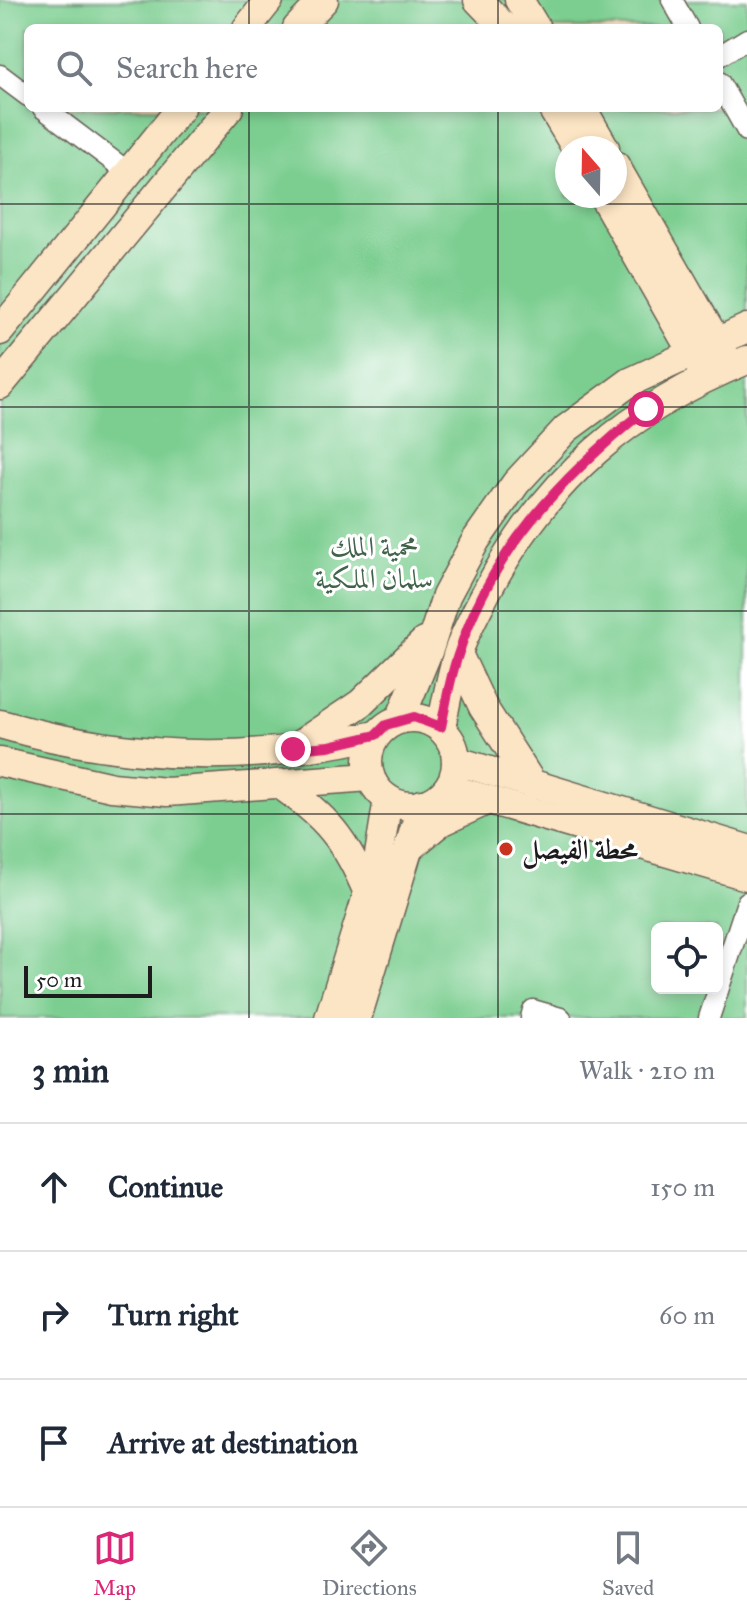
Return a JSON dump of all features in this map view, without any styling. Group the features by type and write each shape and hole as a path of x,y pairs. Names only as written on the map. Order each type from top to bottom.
{"street":[{"path":"250,24 269,0"},
{"path":"301,24 324,0"},
{"path":"478,0 501,24"},
{"path":"519,0 534,24"},
{"path":"672,0 686,24"},
{"path":"723,54 747,39"},
{"path":"0,75 24,93"},
{"path":"723,89 747,131"},
{"path":"48,112 129,173"},
{"path":"0,331 178,112"},
{"path":"0,385 226,112"},
{"path":"554,112 569,136"},
{"path":"584,112 598,136"},
{"path":"627,189 705,346"},
{"path":"441,727 458,654 510,549 543,504 585,459 646,409 728,368 705,346 611,208"},
{"path":"0,724 136,753 198,756 329,746 376,735 400,719 446,596 476,540 516,483 566,429 630,382 747,328"},
{"path":"293,749 361,703 435,630"},
{"path":"458,654 483,707 533,785"},
{"path":"357,1018 422,804 452,775 451,739 441,727 428,720 400,719"},
{"path":"376,735 367,763 370,777 388,799 401,805 422,804"},
{"path":"0,762 112,787 167,792 370,777"},
{"path":"452,775 533,785 747,849"},
{"path":"452,775 488,800 747,876"},
{"path":"279,784 315,809 336,831 368,893"},
{"path":"329,1018 378,861 388,799"},
{"path":"409,849 439,823 488,800"},
{"path":"709,1018 747,902"},
{"path":"531,1018 533,1010 561,1018"}],"green space":[{"name":"محمية الملك سلمان الملكية","path":"0,0 747,0 747,1018 0,1018"}],"place":[{"name":"محطة الفيصل","path":"506,849"}],"route":[{"path":"293,749 329,746 376,735 386,725 400,719 414,717 441,727 458,654 510,549 543,504 585,459 646,409"}]}
